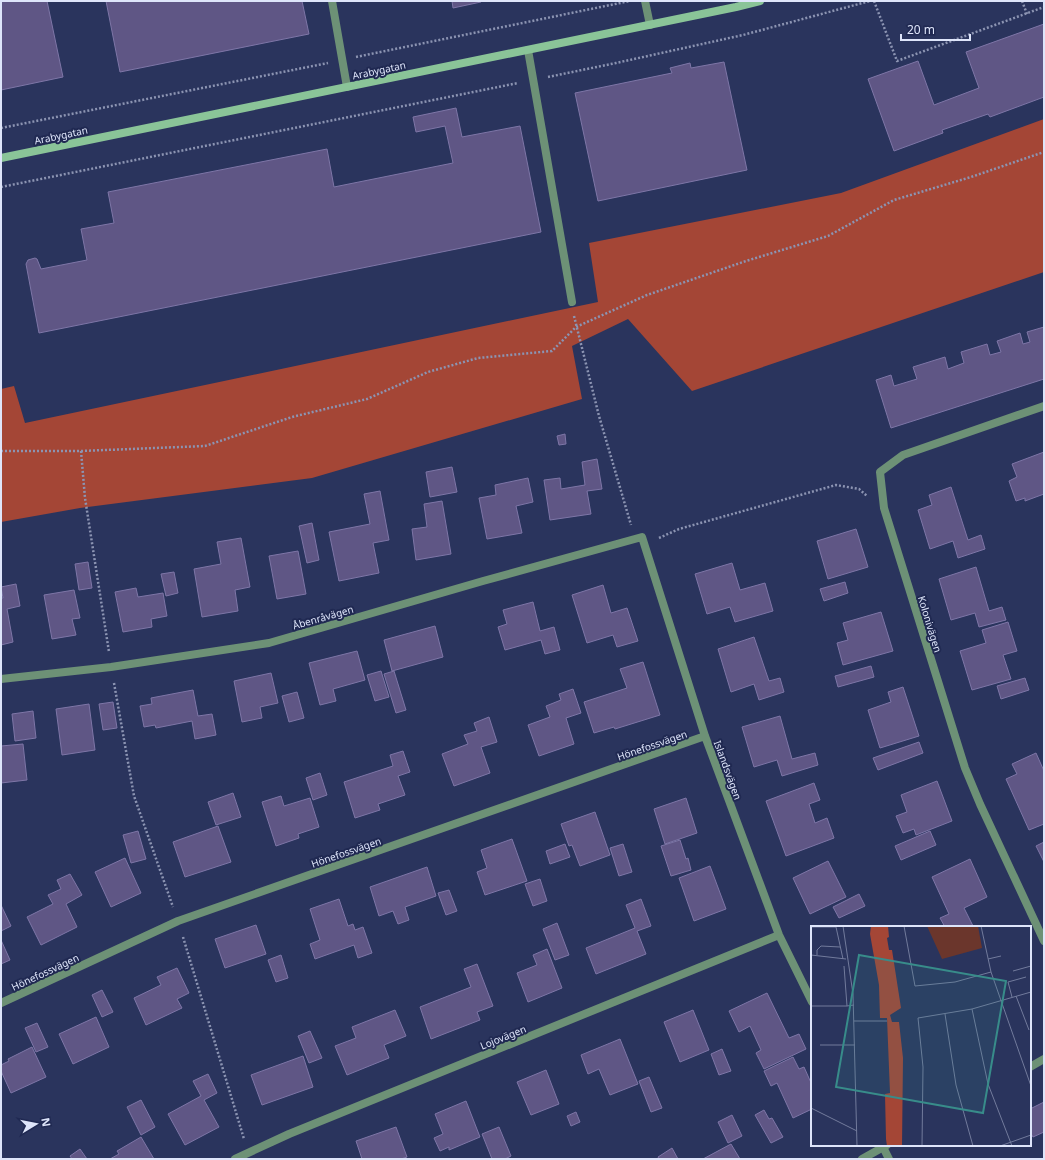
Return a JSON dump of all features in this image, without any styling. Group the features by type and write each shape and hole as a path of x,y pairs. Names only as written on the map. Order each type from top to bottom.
{"street":[{"path":"332,1 347,87"},
{"path":"645,1 650,25"},
{"name":"Arabygatan","path":"1,158 650,25 760,1"},
{"path":"528,50 572,302"},
{"name":"Kolonivägen","path":"1044,406 903,455 880,472 884,508 965,768 980,804 1044,941"},
{"name":"Åbenråvägen","path":"1,679 111,667 269,643 483,581 641,540"},
{"name":"Islandsvägen","path":"641,540 705,736 779,935 811,1000"},
{"name":"Hönefossvägen","path":"1,1004 178,921 705,736"},
{"name":"Lojovägen","path":"235,1159 304,1128 779,935"},
{"path":"1031,1066 1044,1059"},
{"path":"862,1159 884,1146 889,1159"}],"path":[{"path":"1,128 630,1"},
{"path":"1,187 623,62 743,35 870,1"},
{"path":"874,1 897,61 1044,7"},
{"path":"1022,1 1027,14"},
{"path":"1,451 205,446 292,417 367,399 428,372 478,358 552,351 576,327 648,295 746,261 828,236 894,200 971,177 1044,152"},
{"path":"572,302 576,327 599,416 641,540 836,485 859,489 884,508"},
{"path":"81,450 85,498 111,667 134,796 178,921 248,1153"}],"shaded area":[{"path":"1044,119 1044,272 692,391 628,319 572,346 582,399 312,478 80,508 1,522 1,389 14,386 25,423 598,302 589,243 841,193"}],"building":[{"path":"1,1 47,1 63,77 1,90"},
{"path":"106,1 302,1 309,34 120,72"},
{"path":"452,1 481,1 481,2 453,8"},
{"path":"1044,24 1044,97 990,117 988,114 942,130 943,133 894,151 868,79 918,61 934,105 979,88 966,52"},
{"path":"724,62 747,170 598,201 575,93 672,73 670,68 690,63 691,68"},
{"path":"456,108 462,137 520,126 541,232 39,333 26,264 28,260 35,258 37,259 41,269 87,260 81,229 114,223 108,192 327,149 334,187 453,163 445,126 416,132 413,117"},
{"path":"1044,327 1044,379 891,428 876,380 891,375 894,386 917,379 913,367 945,357 948,369 964,363 961,352 987,344 990,355 1001,352 997,341 1020,333 1023,344 1030,342 1027,332"},
{"path":"565,434 566,444 559,445 557,436"},
{"path":"1044,452 1044,494 1025,501 1025,498 1016,501 1009,481 1017,477 1012,464"},
{"path":"597,459 602,489 587,491 591,514 550,520 544,480 560,478 561,489 585,485 582,462"},
{"path":"452,467 457,492 430,497 426,472"},
{"path":"528,478 533,502 516,506 522,533 487,539 479,498 496,495 495,485"},
{"path":"951,487 968,540 981,535 985,549 958,558 953,541 930,549 918,510 932,505 929,495"},
{"path":"380,491 389,540 373,543 379,573 339,581 329,532 370,524 364,494"},
{"path":"442,501 451,554 416,560 412,529 427,527 424,504"},
{"path":"312,523 319,560 307,563 299,526"},
{"path":"856,529 868,567 828,579 817,541"},
{"path":"241,538 250,587 235,590 238,611 202,617 194,569 221,564 217,542"},
{"path":"298,551 306,594 277,599 269,556"},
{"path":"88,562 92,588 79,590 75,564"},
{"path":"732,563 740,590 765,583 773,611 735,622 730,607 707,614 695,574"},
{"path":"976,567 989,611 1002,607 1006,620 979,627 975,613 951,620 939,579"},
{"path":"174,572 178,593 166,596 161,574"},
{"path":"845,582 848,593 824,601 820,589"},
{"path":"16,584 20,606 7,609 13,642 1,645 1,598 3,598 1,587"},
{"path":"603,585 611,613 627,608 638,641 617,647 613,635 587,643 572,595"},
{"path":"136,588 138,597 163,593 167,616 151,619 152,627 123,632 115,592"},
{"path":"74,590 80,618 72,619 76,635 52,639 44,595"},
{"path":"533,602 540,631 554,627 560,650 545,654 541,640 505,650 498,627 507,624 503,610"},
{"path":"881,612 893,651 843,665 837,643 848,640 843,623"},
{"path":"1008,622 1017,651 1003,655 1011,679 972,690 960,651 986,643 982,630"},
{"path":"435,626 443,657 392,671 384,640"},
{"path":"754,637 769,681 780,678 784,692 759,700 754,684 731,692 718,649"},
{"path":"357,651 365,680 333,689 336,701 320,705 309,663"},
{"path":"643,662 660,715 615,729 614,727 594,733 584,702 627,688 620,669"},
{"path":"871,666 874,677 838,687 835,676"},
{"path":"381,671 389,697 375,701 367,675"},
{"path":"394,671 406,710 396,713 384,674"},
{"path":"271,673 278,703 260,707 262,718 242,722 234,681"},
{"path":"1025,678 1029,690 1001,699 997,686"},
{"path":"903,687 919,736 880,748 868,710 891,702 888,692"},
{"path":"573,689 581,713 566,718 574,744 539,756 528,725 550,717 546,706 561,700 559,694"},
{"path":"193,690 198,716 212,714 216,735 195,739 192,721 156,728 155,725 144,727 140,706 152,704 151,698"},
{"path":"297,692 304,718 289,722 282,696"},
{"path":"113,702 117,728 103,730 99,704"},
{"path":"89,704 95,750 62,755 56,709"},
{"path":"33,711 36,738 15,741 12,714"},
{"path":"780,716 792,759 815,753 818,765 782,776 777,760 754,767 742,727"},
{"path":"489,717 497,742 481,747 490,773 454,786 442,754 468,744 464,735 477,731 474,723"},
{"path":"919,742 923,753 878,770 873,758"},
{"path":"23,744 27,780 1,783 1,746"},
{"path":"403,751 410,772 398,776 405,795 378,804 380,810 355,818 344,782 393,766 390,755"},
{"path":"1036,753 1044,771 1044,824 1029,830 1006,779 1017,774 1012,764"},
{"path":"320,773 327,795 313,800 306,778"},
{"path":"937,781 952,821 916,835 914,829 903,833 896,816 907,812 901,795"},
{"path":"814,783 820,800 809,804 815,823 827,818 834,838 786,856 766,801"},
{"path":"233,793 241,817 216,825 208,802"},
{"path":"281,796 284,806 310,798 319,827 298,834 299,838 276,846 262,802"},
{"path":"686,798 697,833 665,844 654,809"},
{"path":"595,812 610,855 580,866 572,845 569,846 561,824"},
{"path":"218,826 231,862 185,877 173,842"},
{"path":"138,831 146,859 131,863 123,835"},
{"path":"930,831 936,845 901,860 895,846"},
{"path":"512,839 527,881 485,895 477,872 487,868 481,850"},
{"path":"680,840 686,859 688,858 691,870 671,876 661,846"},
{"path":"1044,842 1044,862 1036,846"},
{"path":"565,844 570,857 550,864 546,851"},
{"path":"623,844 632,872 619,876 610,848"},
{"path":"125,858 141,893 111,907 95,872"},
{"path":"970,859 987,897 964,908 973,926 944,926 940,918 949,914 932,877"},
{"path":"828,861 846,897 810,914 793,878"},
{"path":"710,866 726,909 694,921 679,878"},
{"path":"427,867 436,896 405,907 409,920 398,924 393,911 379,916 370,887"},
{"path":"70,874 82,895 66,904 77,927 41,945 27,917 53,904 48,895 61,889 57,880"},
{"path":"540,879 547,901 533,906 525,884"},
{"path":"449,890 457,911 446,915 438,893"},
{"path":"859,894 865,906 839,918 833,907"},
{"path":"339,899 348,926 353,924 355,930 363,927 372,953 358,958 354,945 315,959 310,944 320,940 310,909"},
{"path":"641,899 651,926 637,931 646,954 596,974 586,948 635,928 626,905"},
{"path":"1,905 11,926 1,931"},
{"path":"557,923 569,955 555,960 543,929"},
{"path":"256,925 266,954 225,968 215,939"},
{"path":"1,940 10,960 1,964"},
{"path":"547,949 562,988 528,1002 517,973 537,965 533,955"},
{"path":"281,955 288,978 276,982 268,960"},
{"path":"477,964 493,1006 477,1012 480,1020 431,1039 420,1007 471,987 464,969"},
{"path":"177,968 189,993 177,999 182,1008 146,1025 134,998 161,985 157,977"},
{"path":"102,990 113,1012 102,1017 92,995"},
{"path":"767,993 789,1038 799,1034 806,1049 764,1069 756,1053 761,1050 750,1026 739,1032 729,1011"},
{"path":"395,1010 406,1036 384,1045 389,1058 347,1075 335,1046 356,1038 352,1027"},
{"path":"693,1010 709,1050 680,1062 664,1022"},
{"path":"96,1017 109,1047 73,1064 59,1034"},
{"path":"37,1023 48,1047 36,1052 25,1028"},
{"path":"310,1031 322,1058 309,1063 298,1036"},
{"path":"620,1039 638,1084 610,1095 599,1069 588,1074 581,1055"},
{"path":"32,1047 46,1077 11,1093 1,1071 1,1065 9,1061 8,1059"},
{"path":"722,1049 731,1071 719,1075 711,1054"},
{"path":"303,1056 313,1087 262,1105 251,1075"},
{"path":"793,1057 799,1069 804,1067 811,1083 811,1109 793,1118 777,1083 771,1086 764,1071"},
{"path":"546,1070 559,1104 531,1115 517,1082"},
{"path":"208,1074 217,1093 204,1100 219,1127 185,1145 168,1114 201,1096 193,1081"},
{"path":"649,1077 662,1108 651,1112 639,1081"},
{"path":"141,1100 155,1127 141,1135 127,1107"},
{"path":"466,1101 480,1137 449,1150 449,1147 440,1151 434,1138 443,1134 435,1114"},
{"path":"1044,1102 1044,1132 1033,1137 1031,1134 1031,1108"},
{"path":"764,1110 769,1119 772,1118 783,1137 771,1143 755,1115"},
{"path":"576,1112 580,1122 571,1126 567,1116"},
{"path":"732,1115 742,1136 728,1143 718,1122"},
{"path":"396,1127 407,1157 401,1159 362,1159 356,1141"},
{"path":"499,1127 511,1156 505,1159 492,1159 482,1134"},
{"path":"141,1137 154,1159 110,1159 119,1154 117,1151"},
{"path":"731,1144 740,1159 703,1159"},
{"path":"672,1148 678,1159 659,1159 658,1157"},
{"path":"80,1149 87,1159 72,1159 70,1156"}]}
